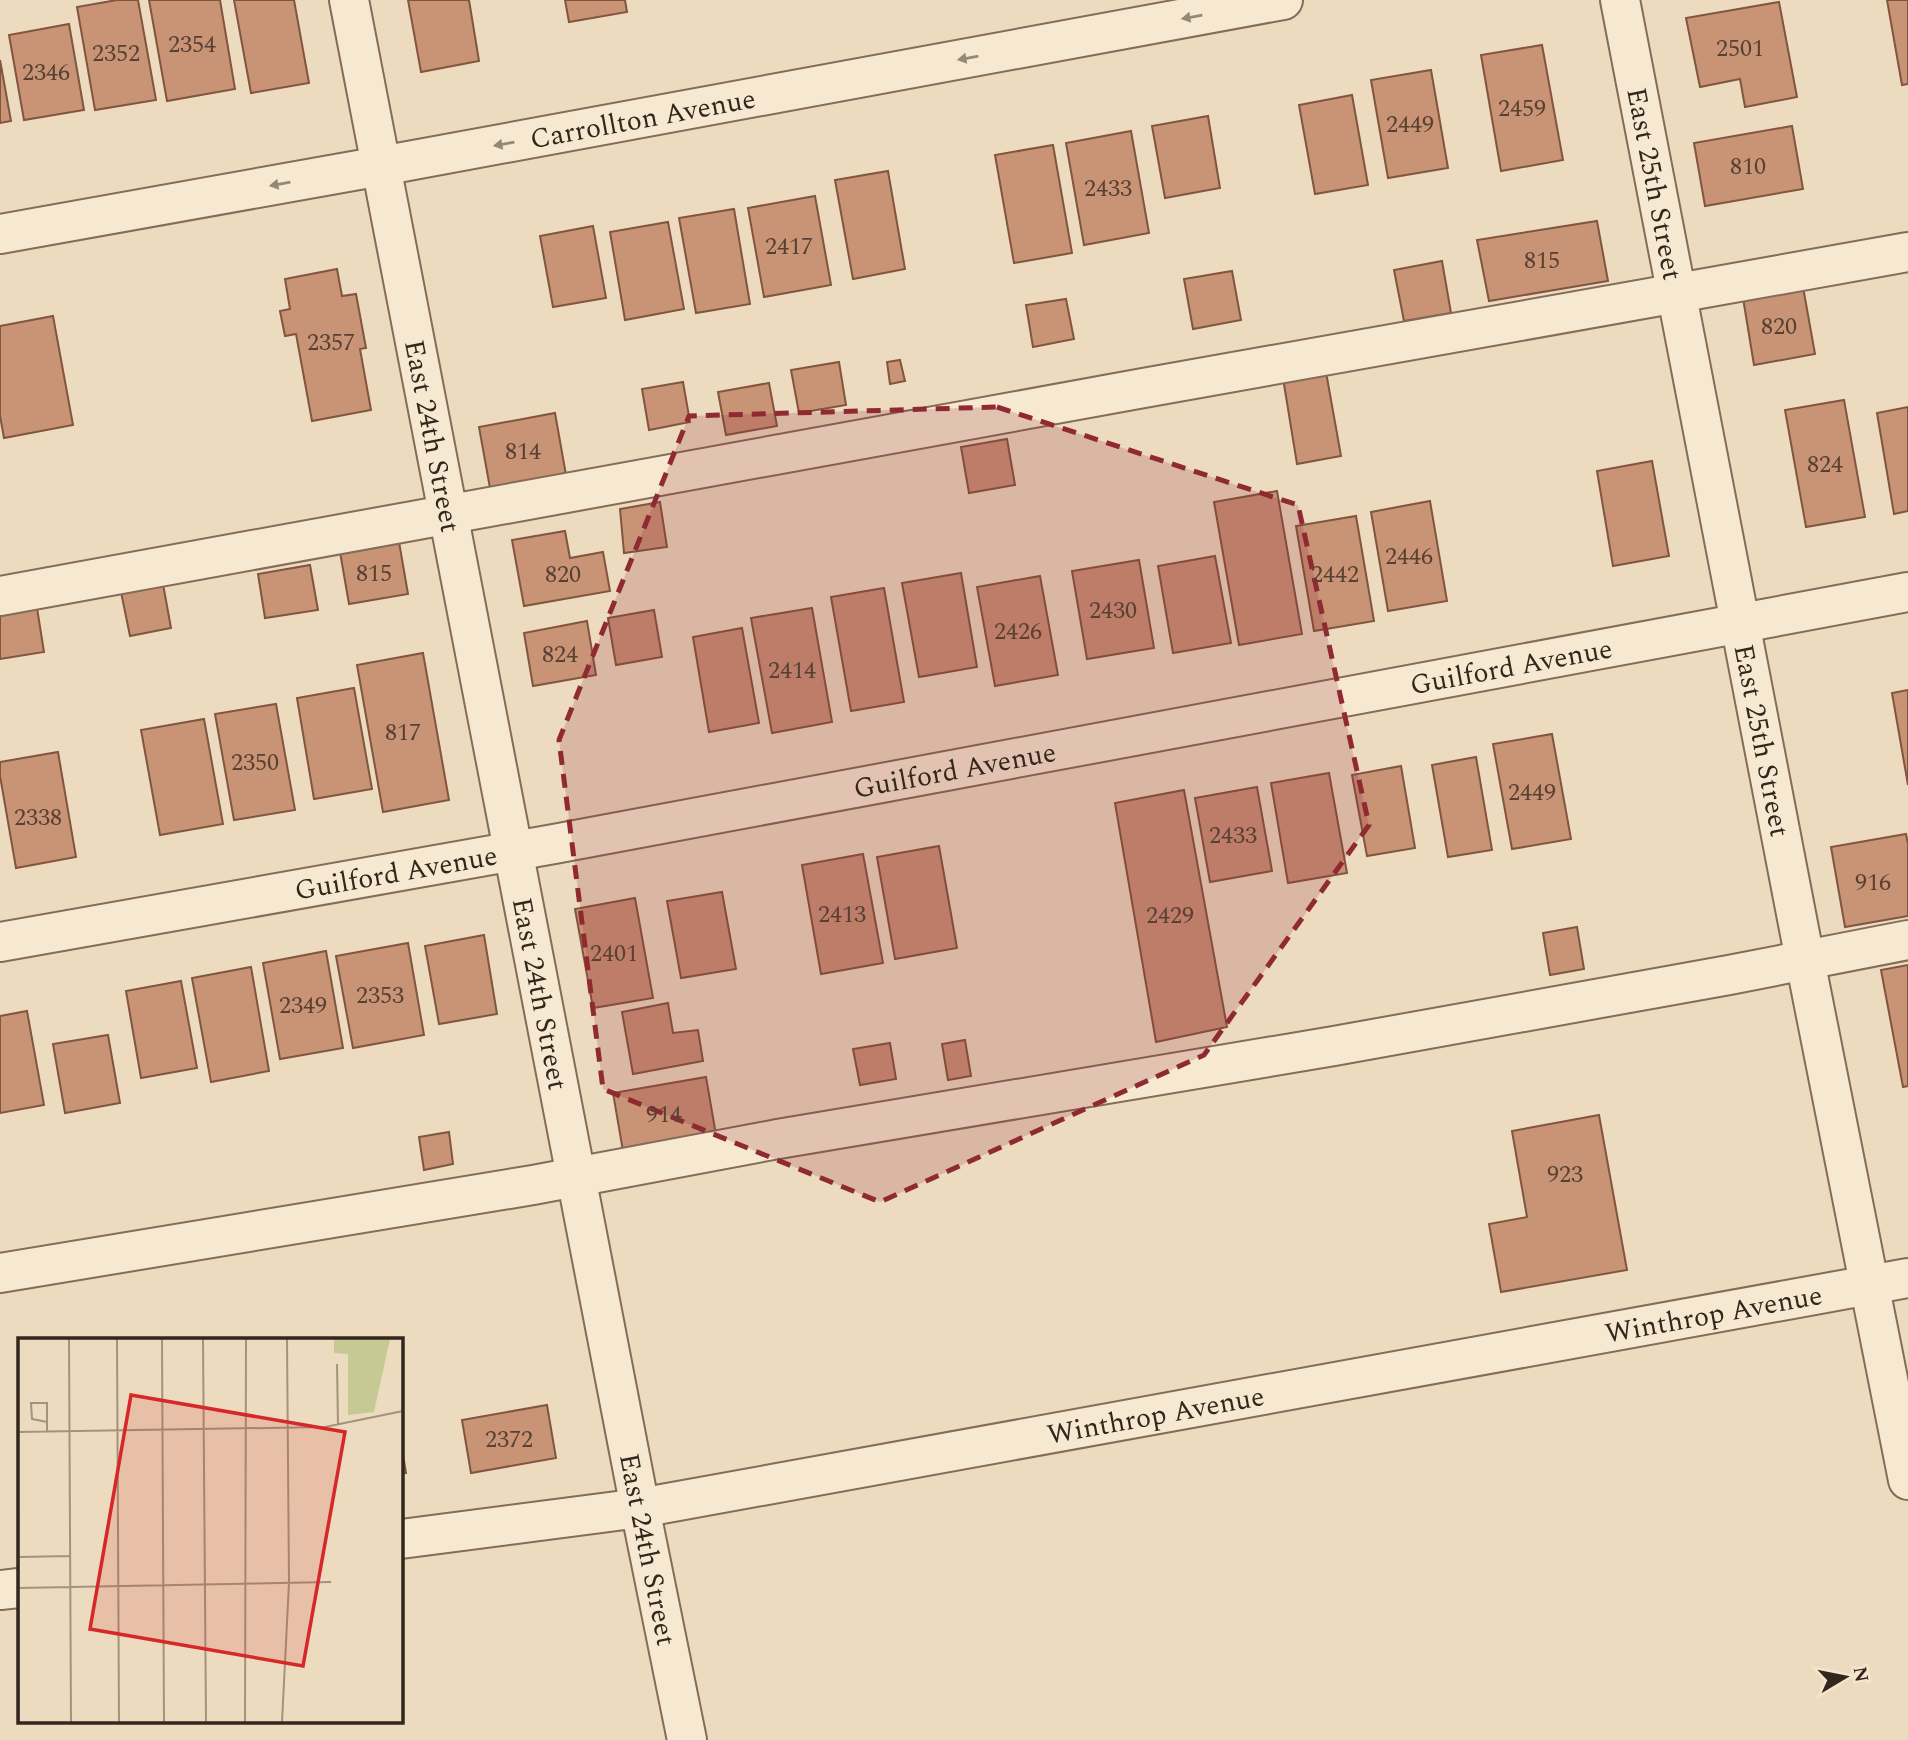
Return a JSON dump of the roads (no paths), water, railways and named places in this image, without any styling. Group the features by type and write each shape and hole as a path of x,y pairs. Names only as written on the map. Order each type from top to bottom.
{"street":[{"name":"East 24th Street","path":"349,0 687,1740"},
{"name":"Carrollton Avenue","path":"0,234 1283,0"},
{"name":"East 25th Street","path":"1620,0 1908,1480"},
{"path":"0,596 1908,252"},
{"name":"Guilford Avenue","path":"0,942 513,851 1908,592"},
{"path":"0,1273 1334,1046 1908,940"},
{"name":"Winthrop Avenue","path":"402,1539 640,1508 1908,1278"},
{"path":"0,1590 18,1588"}]}
